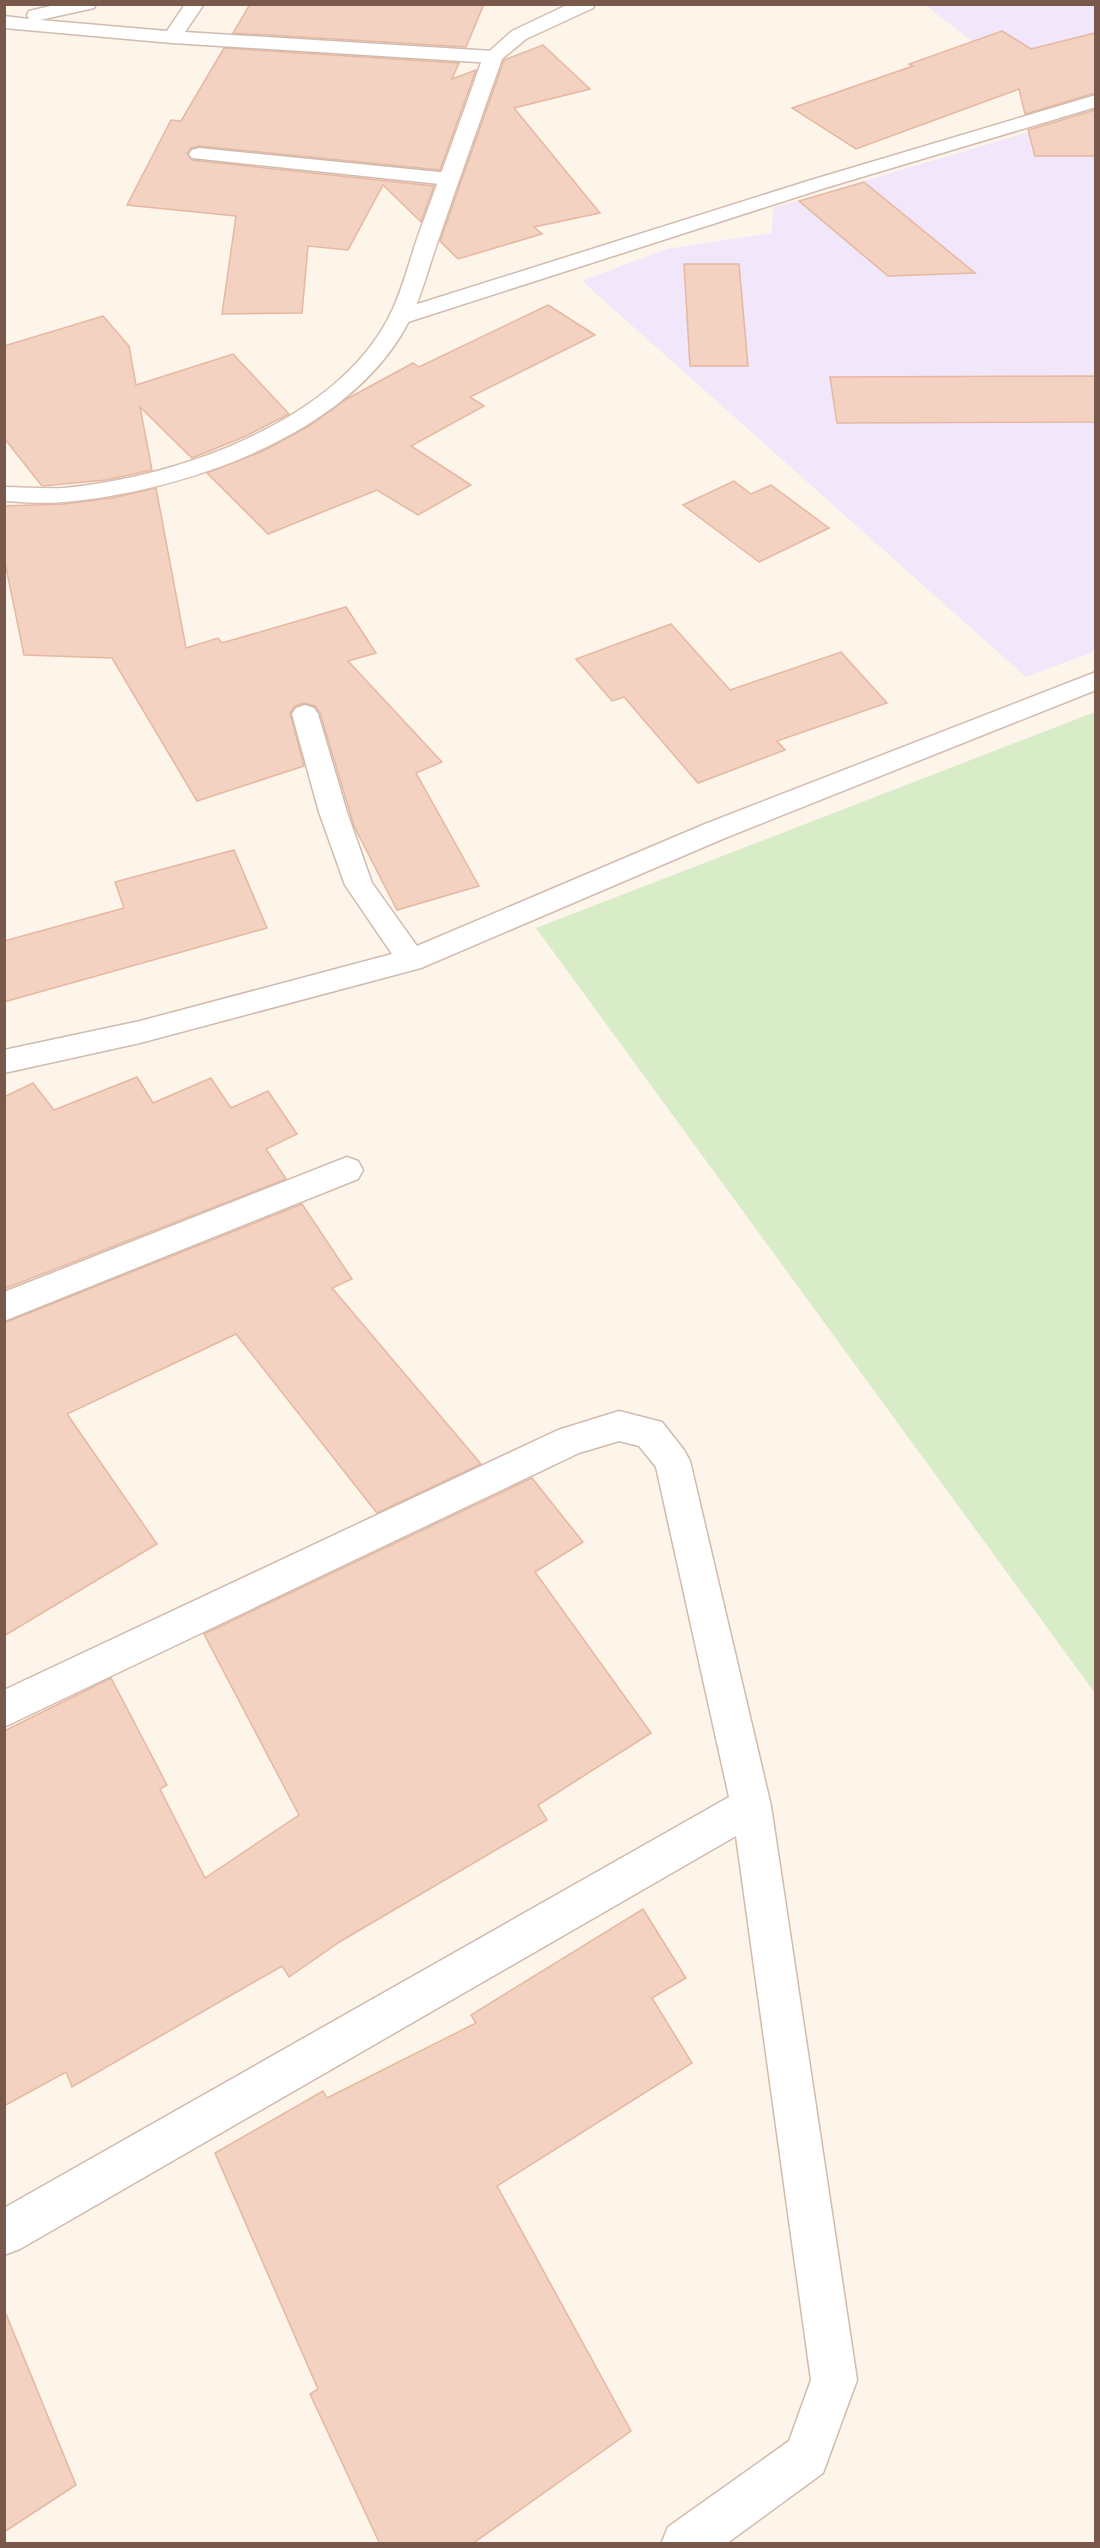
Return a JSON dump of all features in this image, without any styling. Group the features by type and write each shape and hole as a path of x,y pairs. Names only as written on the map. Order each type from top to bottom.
{"street":[{"path":"4,22 87,4"},
{"path":"172,38 195,4"},
{"path":"4,494 62,495 121,487 174,473 230,455 288,428 334,396 372,361 400,317 493,57 519,35 586,4"},
{"path":"4,22 172,38 493,57"},
{"path":"400,317 494,290 829,181 1095,101"},
{"path":"199,154 449,179"},
{"path":"4,1062 140,1032 411,960 715,831 1095,680"},
{"path":"305,714 333,812 359,885 411,960"},
{"path":"4,1307 347,1170"},
{"path":"4,1709 570,1441 620,1426 650,1433 672,1461 751,1806 834,2380 807,2457 685,2544"},
{"path":"4,2233 751,1806"}],"shaded area":[{"path":"925,5 1095,5 1095,75 1036,91"},
{"path":"1095,118 1095,651 1026,677 582,281 667,249 772,233 773,208 1029,132"}],"green space":[{"path":"1095,712 1095,1693 536,928"}],"building":[{"path":"250,4 484,4 466,47 233,33"},
{"path":"1002,31 1031,49 1095,33 1095,93 1025,114 1019,89 856,149 792,108 913,66 909,64"},
{"path":"543,45 590,89 514,108 600,213 534,227 542,234 458,259 440,241 504,60"},
{"path":"224,48 459,63 452,79 476,70 440,170 199,146 191,148 187,153 192,160 434,186 421,222 383,185 348,250 308,246 302,313 222,314 236,216 127,205 171,120 181,121"},
{"path":"1095,110 1095,156 1035,156 1028,130"},
{"path":"864,182 975,273 888,276 799,201"},
{"path":"684,264 739,264 748,366 690,366"},
{"path":"548,305 595,335 470,397 484,406 411,446 471,485 418,515 377,490 268,534 207,473 263,451 309,426 345,400 413,363 419,367"},
{"path":"103,316 129,346 136,385 233,354 289,414 246,436 192,458 140,407 152,470 106,480 42,486 4,438 4,346"},
{"path":"1095,376 1095,422 837,423 830,377"},
{"path":"734,481 751,494 771,485 829,528 759,562 683,505"},
{"path":"156,488 186,648 218,638 222,643 346,607 376,653 348,661 442,762 416,773 479,886 397,910 354,826 320,713 315,706 304,703 295,706 290,713 304,766 197,801 112,658 24,655 4,558 4,506 64,504 112,498"},
{"path":"671,624 730,690 841,652 887,703 777,741 785,750 698,783 624,697 612,701 576,659"},
{"path":"234,850 267,928 4,1002 4,941 124,908 115,882"},
{"path":"137,1077 153,1103 211,1078 231,1108 268,1091 297,1134 266,1149 286,1179 4,1289 4,1097 33,1083 54,1110"},
{"path":"302,1204 352,1279 332,1288 481,1464 377,1513 236,1334 67,1414 157,1544 4,1636 4,1323"},
{"path":"532,1478 583,1542 535,1572 651,1733 538,1805 547,1820 341,1941 289,1977 282,1966 72,2087 66,2072 4,2106 4,1731 111,1678 167,1785 160,1789 205,1878 299,1815 204,1634"},
{"path":"643,1909 686,1978 652,1998 692,2063 497,2186 631,2431 472,2544 380,2544 310,2394 318,2389 215,2153 323,2091 327,2098 476,2023 471,2015"},
{"path":"6,2314 76,2485 4,2532 4,2315"}]}
